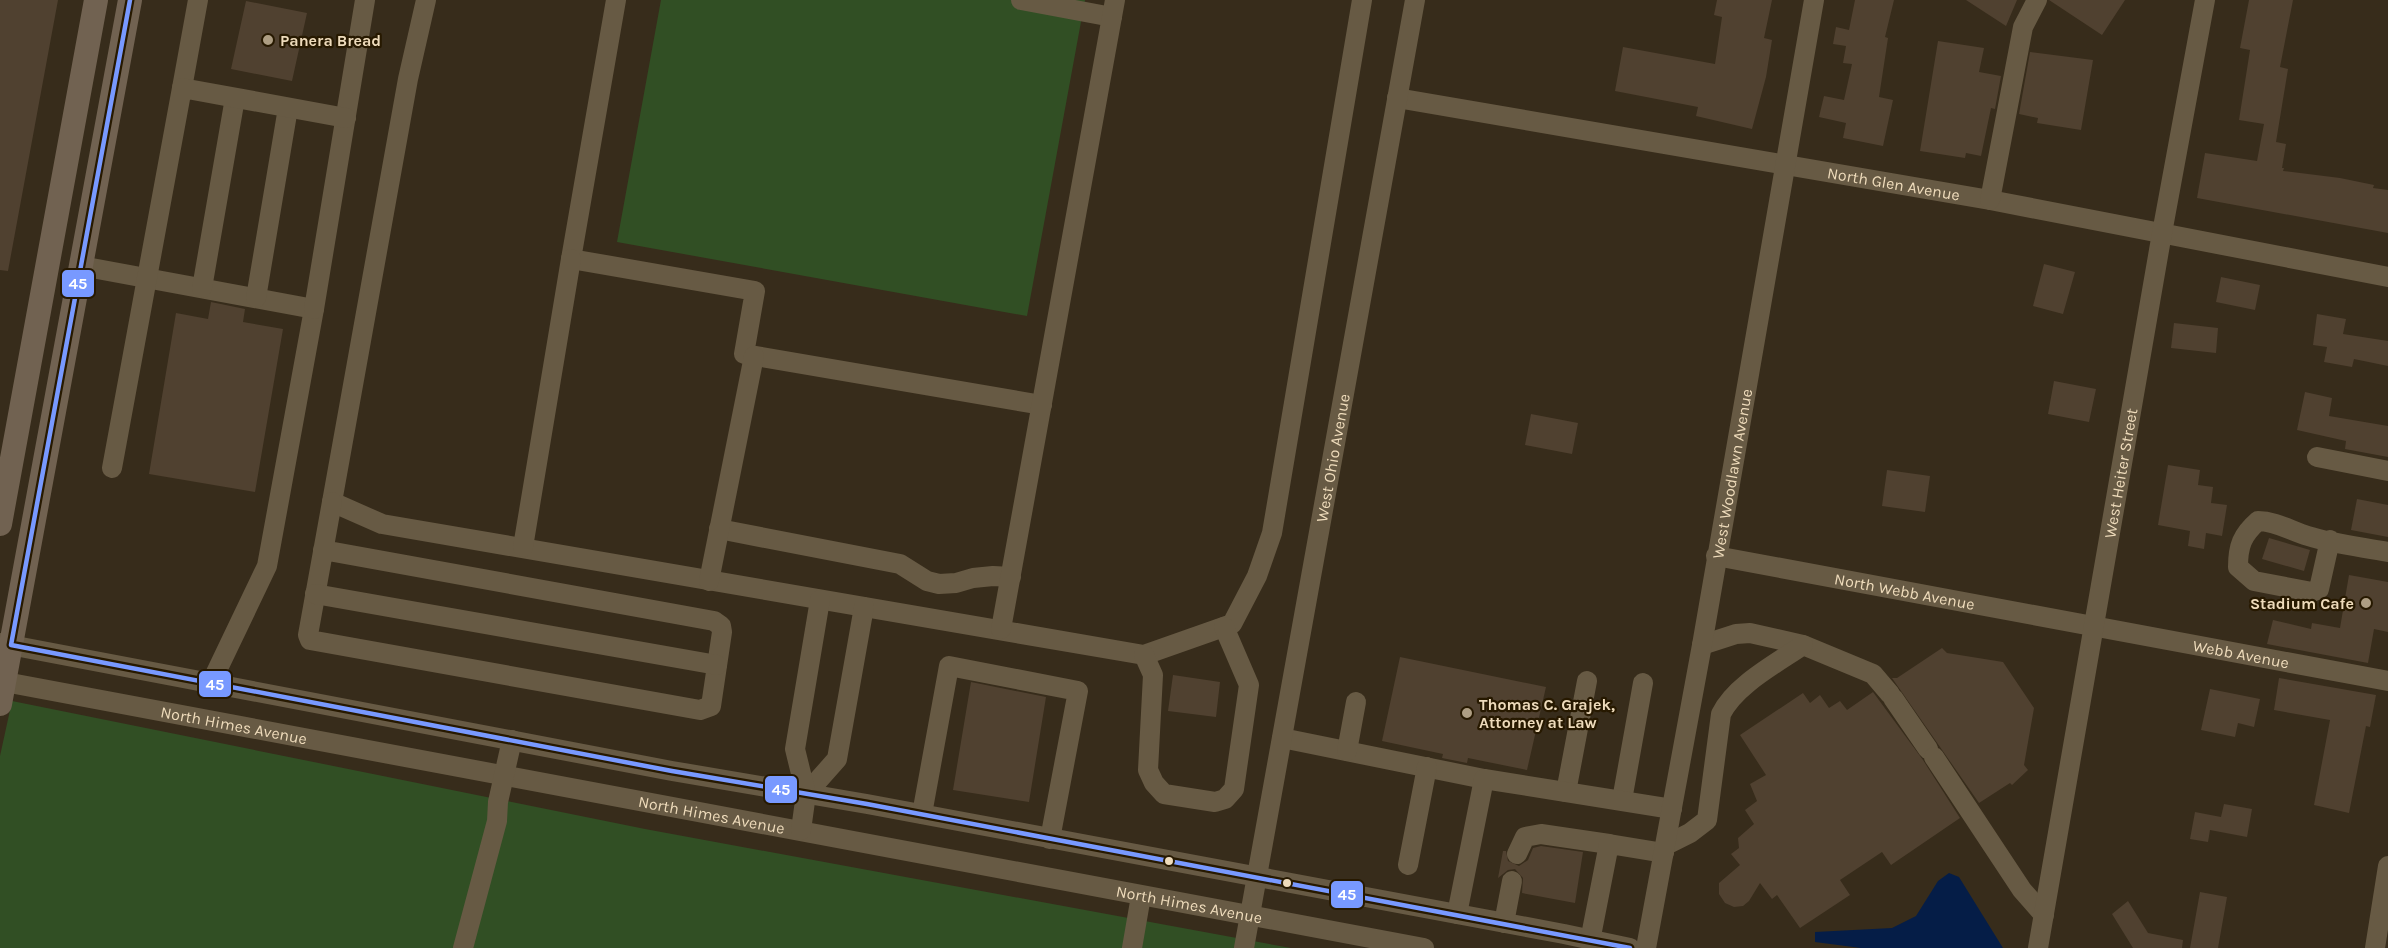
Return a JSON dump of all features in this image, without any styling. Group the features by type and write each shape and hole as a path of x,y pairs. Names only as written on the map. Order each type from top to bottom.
{"main road":[{"path":"0,525 96,0"},
{"path":"2,689 5,644 81,266 130,0"}],"street":[{"path":"112,468 198,0"},
{"path":"211,684 267,566 314,309 365,0"},
{"path":"323,550 714,621 721,626 722,632 711,706 707,709 688,708 310,640 308,635 315,594 408,79 426,0"},
{"path":"523,547 616,0"},
{"path":"1001,629 1113,9 1021,0"},
{"path":"332,502 382,524 1144,655 1232,624 1257,576 1272,532 1362,0"},
{"name":"West Ohio Avenue","path":"1244,948 1415,0"},
{"name":"West Woodlawn Avenue","path":"1646,948 1702,645 1814,0"},
{"path":"1989,200 2023,27 2037,0"},
{"name":"West Heiter Street","path":"2038,948 2162,233 2205,0"},
{"path":"182,88 346,118"},
{"path":"202,288 235,98"},
{"name":"North Glen Avenue","path":"1397,98 1989,200 2388,277"},
{"path":"256,298 288,108"},
{"path":"571,259 755,291 744,354 1042,405"},
{"path":"81,266 314,309"},
{"path":"709,581 754,356"},
{"path":"2317,457 2388,471"},
{"path":"2330,540 2319,589 2312,592 2254,581 2238,567 2238,548 2246,531 2258,521 2268,521 2309,536 2330,540 2388,552"},
{"path":"719,529 900,564 927,581 939,584 983,577 1011,577"},
{"name":"North Webb Avenue","path":"1716,556 2094,627"},
{"path":"315,594 717,664"},
{"path":"801,830 806,794 795,749 820,600"},
{"path":"806,794 837,759 864,607"},
{"path":"1144,655 1153,675 1148,770 1154,783 1164,794 1215,802 1225,799 1234,789 1249,685 1224,627"},
{"name":"Webb Avenue","path":"2094,627 2388,681"},
{"path":"1702,645 1736,634 1750,633 1803,645 1874,674 1892,696 2022,890 2044,915"},
{"path":"5,644 512,740 1504,922 1630,948"},
{"path":"1517,854 1525,837 1541,834 1665,849 1690,833 1707,820 1721,714 1726,704 1736,692 1803,645"},
{"path":"922,814 949,666 1078,691 1050,838"},
{"path":"1566,792 1587,681"},
{"path":"1622,800 1643,683"},
{"name":"North Himes Avenue","path":"2,689 801,830 1424,948"},
{"path":"1347,751 1356,702"},
{"path":"1282,738 1484,779 1672,809"},
{"path":"463,948 497,821 512,740"},
{"path":"1408,865 1427,767"},
{"path":"1457,914 1484,779"},
{"path":"1590,941 1609,844"},
{"path":"2375,948 2388,866"},
{"path":"1504,922 1512,880"},
{"path":"1132,948 1141,896"}],"green space":[{"path":"661,0 1085,0 1027,316 617,242"},
{"path":"12,701 645,829 1291,948 0,948 0,756"}],"water":[{"path":"1949,873 1959,877 2003,948 1861,948 1815,942 1815,932 1892,928 1916,916 1938,881"}],"building":[{"path":"0,0 58,0 8,271 0,270"},
{"path":"1717,0 1772,0 1764,38 1772,40 1766,77 1752,129 1696,116 1698,107 1615,91 1623,47 1715,64 1722,17 1714,15"},
{"path":"1855,0 1894,0 1885,37 1888,38 1879,97 1893,100 1883,146 1843,138 1846,123 1819,117 1824,96 1844,100 1852,64 1843,63 1846,46 1833,44 1836,27 1849,30"},
{"path":"1966,0 2017,0 2006,26"},
{"path":"2049,0 2125,0 2102,35"},
{"path":"2249,0 2293,0 2280,67 2288,69 2276,142 2286,144 2283,171 2340,178 2388,190 2388,233 2197,198 2205,153 2257,161 2264,124 2239,120 2250,50 2240,48"},
{"path":"246,1 307,13 292,81 231,69"},
{"path":"1938,41 1984,48 1979,72 2001,76 1995,109 1991,108 1981,156 1966,153 1965,158 1920,151"},
{"path":"2030,52 2093,60 2081,130 2037,123 2038,118 2019,114"},
{"path":"2044,264 2075,272 2063,314 2033,306"},
{"path":"2221,277 2260,285 2255,310 2216,302"},
{"path":"211,302 245,309 243,322 283,329 255,492 149,474 176,313 208,319"},
{"path":"2317,314 2346,319 2343,334 2388,341 2388,366 2354,359 2352,367 2324,362 2327,347 2313,345"},
{"path":"2174,323 2218,328 2216,353 2171,348"},
{"path":"2054,381 2096,389 2089,422 2048,414"},
{"path":"2305,392 2332,398 2329,416 2388,426 2388,457 2345,449 2346,441 2297,430"},
{"path":"1531,414 1578,423 1572,454 1525,445"},
{"path":"2168,465 2200,470 2198,485 2213,487 2211,503 2227,505 2222,536 2206,533 2204,549 2188,546 2190,531 2158,525"},
{"path":"1887,470 1930,476 1925,512 1882,506"},
{"path":"2357,499 2388,505 2388,537 2351,530"},
{"path":"2269,538 2310,550 2304,571 2262,559"},
{"path":"2349,575 2388,582 2388,632 2374,629 2368,663 2267,644 2273,620 2311,629 2312,623 2340,628"},
{"path":"1942,648 1947,653 2003,662 2034,708 2024,765 2028,770 2012,785 2010,783 1979,803 1892,678 1897,678"},
{"path":"1400,657 1546,687 1527,770 1468,758 1467,763 1442,758 1443,754 1382,741"},
{"path":"1173,675 1220,682 1216,717 1168,711"},
{"path":"2279,678 2376,695 2370,727 2366,726 2349,813 2314,805 2330,720 2274,710"},
{"path":"971,682 1046,697 1029,802 953,790"},
{"path":"2210,689 2260,699 2254,727 2238,723 2235,737 2201,730"},
{"path":"1873,692 1923,760 1960,818 1891,865 1882,852 1840,880 1850,895 1800,928 1777,895 1772,899 1760,883 1749,901 1743,906 1734,907 1725,903 1719,894 1719,883 1740,865 1731,854 1739,848 1738,838 1754,824 1745,810 1757,801 1750,784 1766,775 1740,735 1803,693 1810,703 1820,695 1829,708 1840,701 1847,710"},
{"path":"2224,804 2252,809 2247,837 2210,830 2208,842 2190,839 2195,812 2221,817"},
{"path":"1541,846 1583,852 1575,903 1522,893 1523,878 1515,869 1508,870 1498,878 1503,851 1506,851 1508,861 1519,866 1528,860 1533,848"},
{"path":"2200,892 2227,897 2218,948 2190,948"},
{"path":"2128,901 2148,933 2183,940 2182,948 2133,948 2112,914"}],"transit line":[{"name":"45","path":"130,0 11,645 672,771 867,804 1630,948"}],"place":[{"name":"Panera Bread","path":"268,40"},
{"name":"Stadium Cafe","path":"2366,603"},
{"name":"Thomas C. Grajek, Attorney at Law","path":"1467,713"}]}
